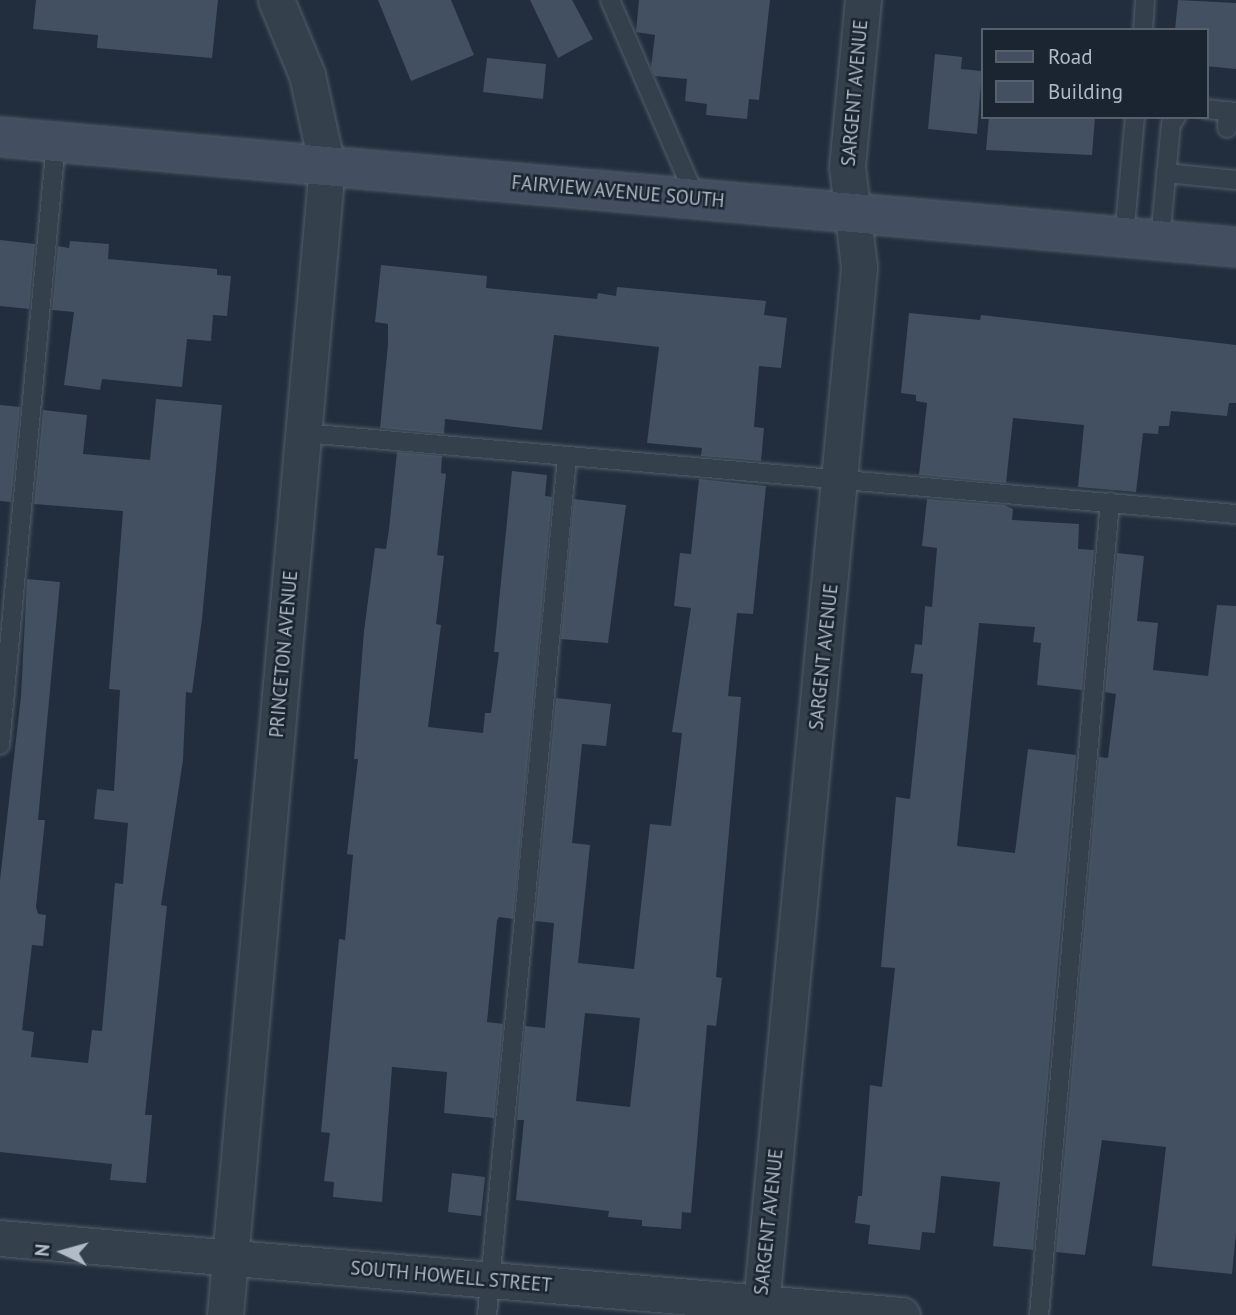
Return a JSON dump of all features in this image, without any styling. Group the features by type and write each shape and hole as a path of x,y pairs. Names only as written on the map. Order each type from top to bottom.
{"street":[{"name":"PRINCETON AVENUE","path":"225,1315 327,166 307,75 276,0"},
{"name":"SARGENT AVENUE","path":"760,1308 841,481 859,268 847,166 863,0"},
{"name":"FAIRVIEW AVENUE SOUTH","path":"0,138 852,211 1236,247"},
{"name":"SOUTH HOWELL STREET","path":"0,1238 491,1281 760,1308 902,1315"}],"lane":[{"path":"610,0 696,199"},
{"path":"1143,28 1145,0"},
{"path":"1208,110 1230,117"},
{"path":"1135,119 1142,238"},
{"path":"1142,238 1166,173 1171,124 1175,119"},
{"path":"0,745 56,142"},
{"path":"1166,173 1227,176"},
{"path":"304,433 1236,514"},
{"path":"487,1315 566,457"},
{"path":"1039,1315 1110,502"}],"building":[{"path":"36,0 218,0 212,58 97,48 98,35 33,29"},
{"path":"378,0 451,0 474,55 411,81"},
{"path":"530,0 572,0 593,39 558,58"},
{"path":"639,0 770,0 759,100 749,99 747,119 706,115 707,104 685,101 687,79 655,76 651,67 655,35 636,32"},
{"path":"1178,0 1236,3 1236,69 1208,66 1208,28 1175,28"},
{"path":"935,54 962,57 961,69 981,71 977,134 928,129"},
{"path":"487,58 546,64 543,99 483,92"},
{"path":"989,119 1095,119 1092,155 986,150"},
{"path":"0,240 35,244 29,309 0,306"},
{"path":"70,241 109,244 108,259 217,269 217,275 231,276 227,316 213,315 211,341 187,339 182,387 102,379 100,390 64,385 74,312 52,310 58,246 69,248"},
{"path":"381,265 487,276 486,288 597,299 598,293 616,296 617,287 766,301 764,315 787,318 781,368 759,366 754,427 764,428 761,461 701,456 702,448 647,443 659,347 554,335 542,430 445,419 444,434 380,428 388,344 388,324 375,322"},
{"path":"909,313 980,320 981,315 1236,345 1236,403 1229,403 1227,416 1171,411 1169,426 1159,426 1158,434 1143,433 1136,492 1078,487 1084,425 1013,418 1006,483 919,475 927,403 916,401 916,395 901,393"},
{"path":"156,399 222,405 202,619 192,693 186,692 183,760 161,905 167,906 145,1115 152,1115 146,1183 110,1180 112,1164 0,1152 0,880 21,696 27,579 60,582 38,820 45,820 36,907 38,914 46,915 43,946 32,945 22,1030 34,1032 31,1057 88,1063 92,1030 102,1031 115,883 123,884 128,823 94,819 97,789 114,791 120,690 109,689 123,511 34,504 43,410 87,415 83,454 150,460"},
{"path":"0,405 20,407 11,502 0,501"},
{"path":"397,452 442,456 441,473 446,474 437,555 444,556 436,624 441,625 428,727 483,733 485,713 491,713 499,652 494,652 512,471 547,475 545,496 552,497 513,919 499,917 497,921 487,1022 503,1024 494,1118 444,1113 447,1072 392,1067 382,1202 333,1197 334,1182 324,1181 330,1133 321,1132 339,939 345,940 353,855 347,854 358,759 354,759 364,631 375,548 386,549"},
{"path":"699,479 766,486 753,614 737,613 728,696 741,697 716,977 722,978 716,1026 707,1025 691,1213 682,1212 681,1229 642,1226 642,1220 608,1217 609,1211 516,1200 524,1120 517,1120 525,1026 545,1028 554,923 535,921 556,698 611,704 606,746 582,744 572,843 590,845 578,963 634,969 650,824 671,826 682,733 672,732 691,608 674,606 680,553 691,554","holes":["585,1013 640,1018 630,1107 576,1101"]},
{"path":"574,499 626,505 608,643 561,639"},
{"path":"927,499 1004,505 1013,509 1012,520 1079,524 1078,549 1094,550 1082,690 1037,685 1041,643 1033,642 1035,627 979,623 957,846 1015,853 1028,749 1076,755 1033,1250 993,1246 1000,1182 941,1176 935,1233 922,1232 920,1250 868,1244 870,1225 855,1223 858,1196 862,1196 870,1085 882,1087 895,968 881,967 896,797 910,799 923,674 911,673 915,644 922,645 925,606 932,607 937,548 922,546"},
{"path":"1117,553 1144,556 1137,621 1158,623 1153,670 1208,676 1217,605 1236,606 1236,1232 1232,1274 1152,1266 1166,1147 1102,1140 1085,1255 1056,1252 1099,757 1108,758 1116,694 1105,692"},
{"path":"452,1173 485,1177 481,1216 448,1212"}]}
